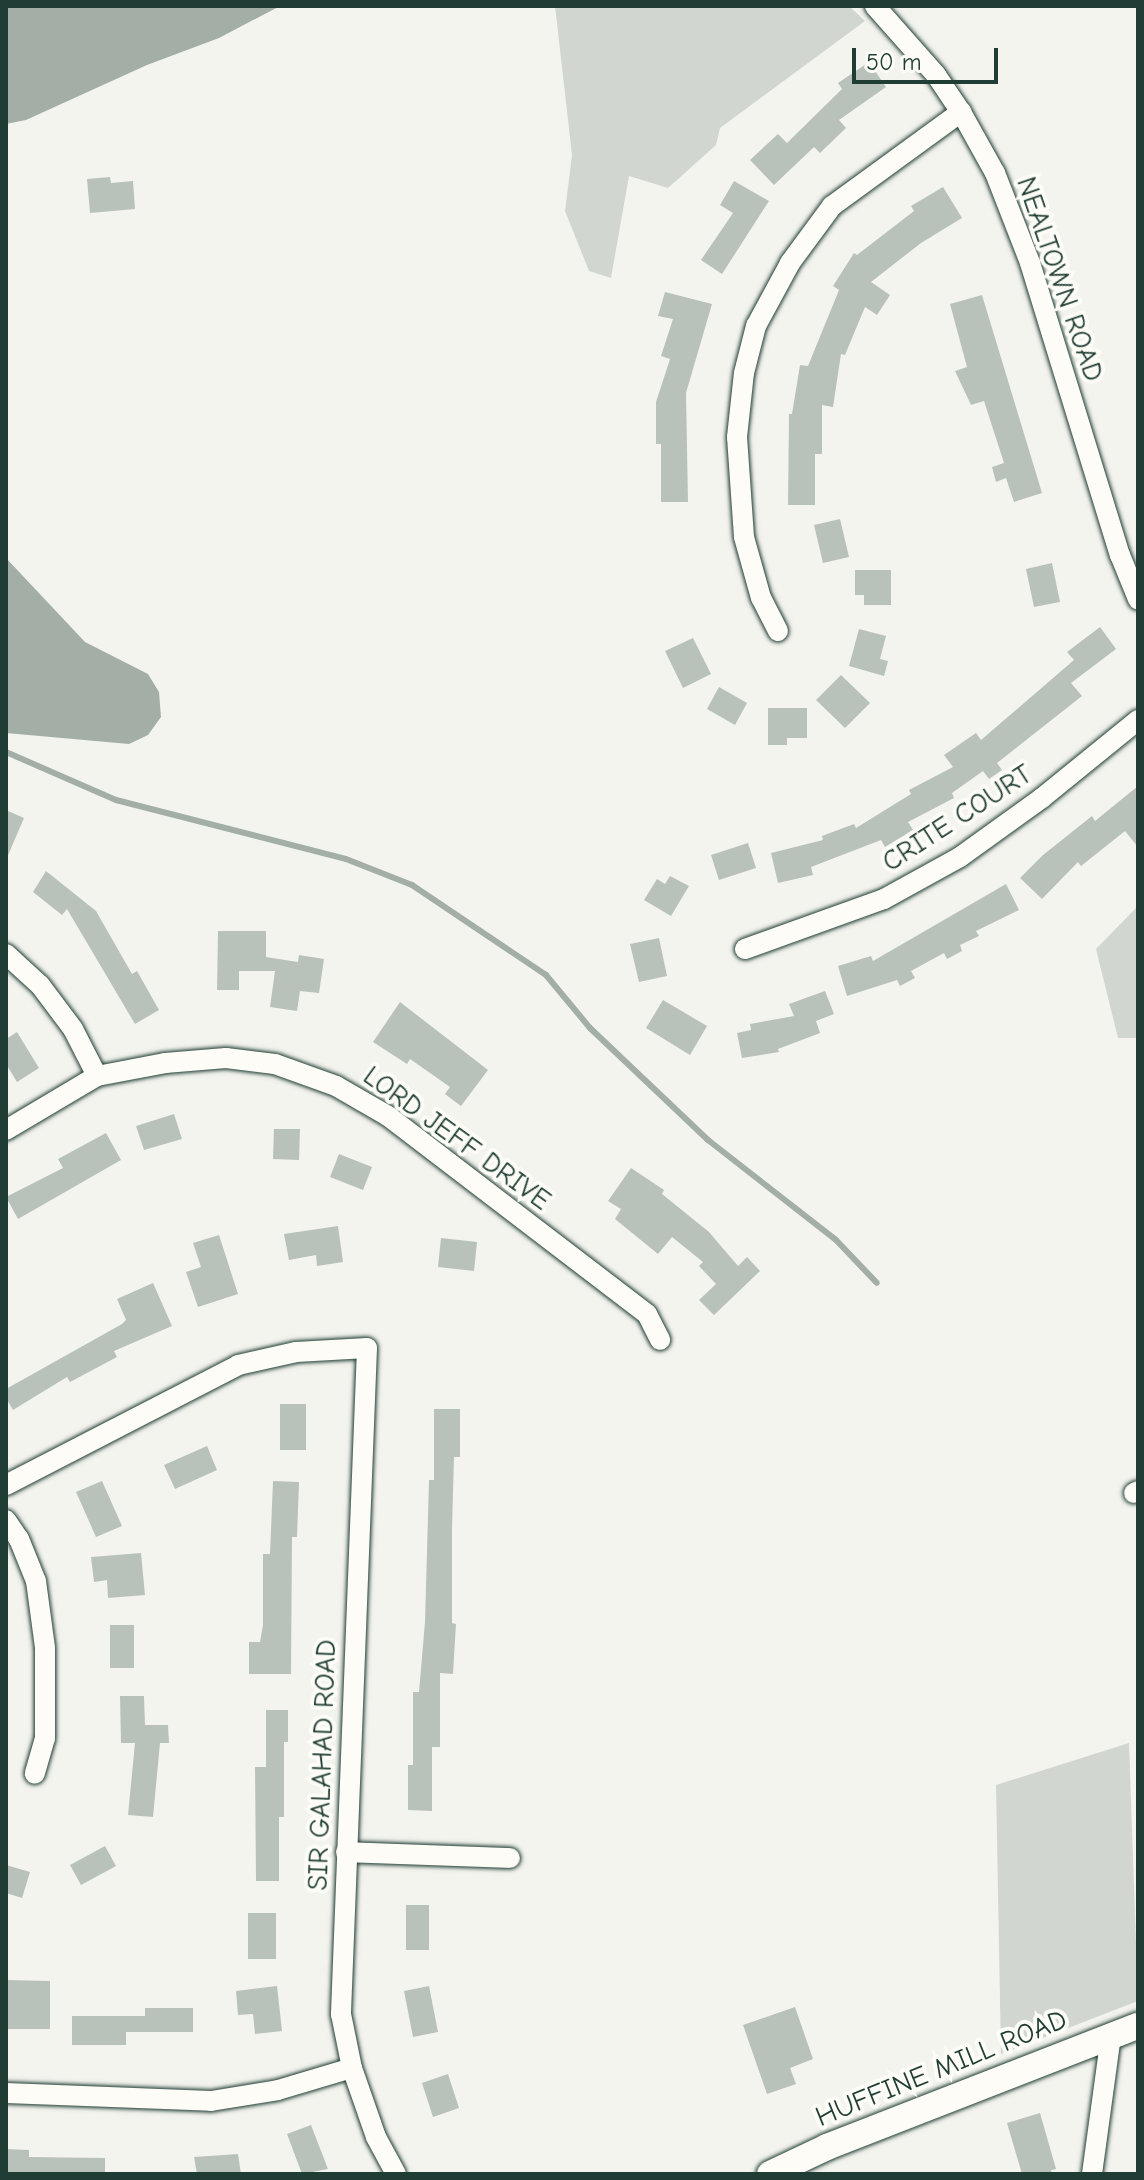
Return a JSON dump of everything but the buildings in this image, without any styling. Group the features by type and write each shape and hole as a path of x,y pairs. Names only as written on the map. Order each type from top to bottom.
{"main road":[{"name":"HUFFINE MILL ROAD","path":"770,2174 827,2147 1138,2026"}],"street":[{"name":"NEALTOWN ROAD","path":"875,6 936,75 961,112 1013,214 1120,555 1138,599"},
{"path":"778,631 761,598 744,537 737,437 744,373 756,326 790,263 832,206 961,112"},
{"name":"CRITE COURT","path":"745,949 884,899 960,857 1042,798 1138,720"},
{"path":"6,954 40,985 73,1029 97,1076"},
{"name":"LORD JEFF DRIVE","path":"6,1130 97,1076 165,1063 226,1058 275,1064 336,1086 388,1116 647,1314 660,1340"},
{"name":"SIR GALAHAD ROAD","path":"6,1485 163,1400 238,1365 296,1352 367,1348 341,2014 352,2068 376,2137 396,2174"},
{"path":"6,1520 19,1539 36,1581 45,1648 45,1738 35,1774"},
{"path":"346,1852 510,1858"},
{"path":"1092,2174 1111,2035"},
{"path":"6,2093 211,2101 278,2090 352,2068"}],"shaded area":[{"path":"6,6 280,6 219,38 147,65 26,120 6,124"},
{"path":"555,6 849,6 865,21 720,128 716,145 668,188 629,176 611,278 589,271 565,211 572,155"},
{"path":"6,558 85,642 148,674 159,692 161,717 148,735 129,744 6,733"},
{"path":"1138,906 1138,1038 1118,1038 1096,949"},
{"path":"1129,1743 1138,2001 1001,2054 996,1785"}],"waterway":[{"path":"6,752 116,800 346,859 412,885 546,975 590,1028 708,1140 836,1240 877,1283"}]}
